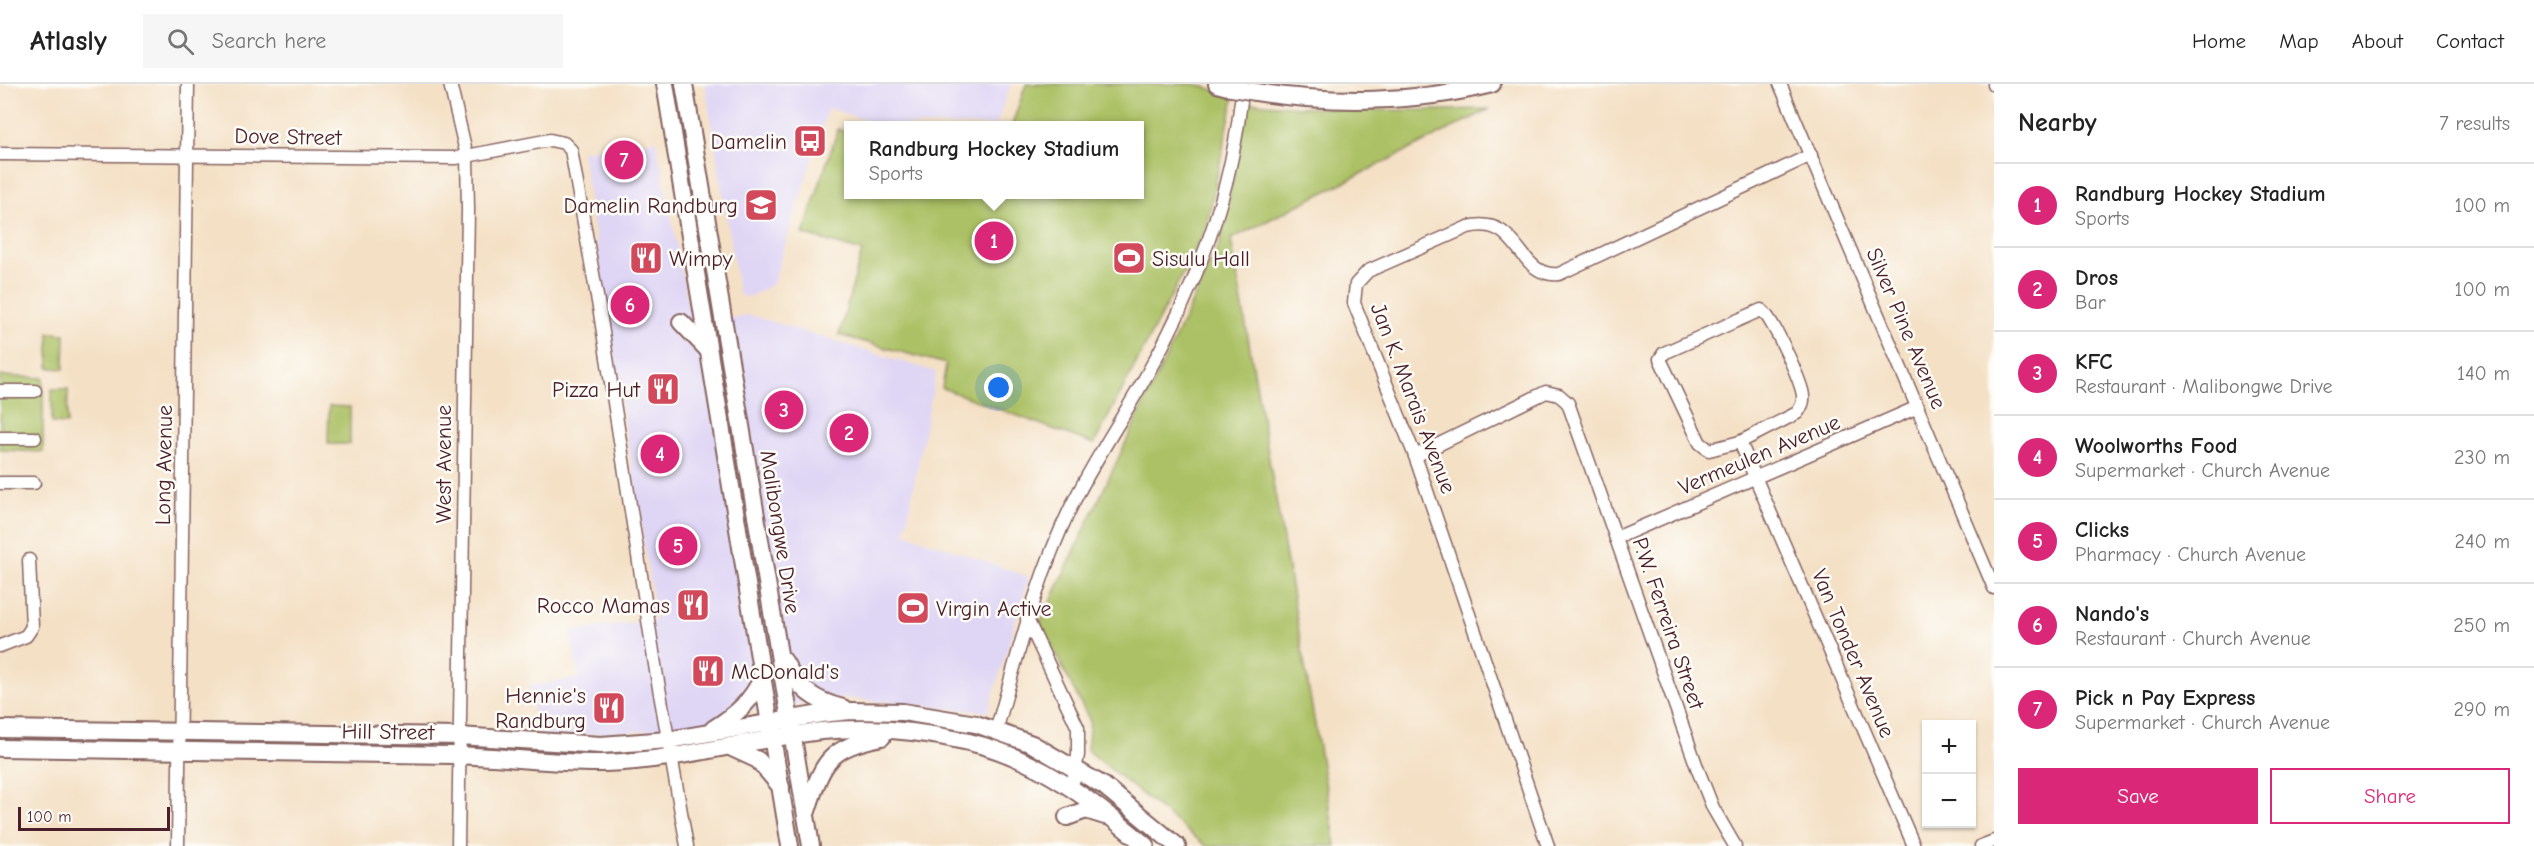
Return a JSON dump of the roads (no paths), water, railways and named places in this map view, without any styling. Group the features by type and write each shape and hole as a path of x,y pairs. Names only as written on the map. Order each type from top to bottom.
{"main road":[{"name":"Malibongwe Drive","path":"665,84 764,676 790,846"},
{"name":"Malibongwe Drive","path":"684,84 811,846"},
{"path":"1237,91 1314,99 1392,98 1435,94 1492,84"},
{"path":"699,291 683,322 711,353"},
{"path":"778,650 799,686 814,699 851,711 926,715 996,731 1032,744 1104,786 1177,846"},
{"path":"704,734 743,708 764,676"},
{"path":"773,731 792,728 851,711"},
{"path":"792,728 906,732 968,741 999,750 1072,787 1146,846"},
{"name":"Hill Street","path":"0,729 459,736 670,748 729,747 773,731"},
{"name":"Hill Street","path":"0,748 459,755 602,763 670,748 704,734 773,731"},
{"path":"806,814 821,770 834,754 851,743 906,732"},
{"path":"729,747 747,752 758,760 781,787"},
{"path":"1067,817 1086,810 1115,819"}],"street":[{"name":"Long Avenue","path":"178,846 188,84"},
{"name":"West Avenue","path":"450,84 466,156 458,846"},
{"name":"Silver Pine Avenue","path":"1780,84 1994,588"},
{"path":"996,731 1027,619 1047,560 1071,506 1147,375 1200,265 1226,188 1237,91"},
{"name":"Dove Street","path":"0,154 423,159 466,156 538,141 557,141 571,150 600,313 670,748"},
{"name":"Jan K. Marais Avenue","path":"1548,846 1415,456 1354,303 1356,284 1362,276 1468,227 1481,224 1493,225 1503,231 1540,271 1559,274 1811,155"},
{"path":"1761,310 1772,322 1802,391 1803,402 1797,413 1740,442 1713,450 1704,448 1660,359 1664,353 1761,310"},
{"path":"0,391 35,391"},
{"name":"P.W. Ferreira Street","path":"1415,456 1546,392 1559,395 1572,410 1698,770 1713,808 1734,846"},
{"name":"Vermeulen Avenue","path":"1616,538 1918,407"},
{"path":"0,438 35,438"},
{"name":"Van Tonder Avenue","path":"1740,442 1914,846"},
{"path":"0,483 34,483"},
{"path":"1984,565 1994,556"},
{"path":"0,646 26,636 32,627 29,560"},
{"path":"1027,619 1078,728 1072,787"},
{"path":"670,748 687,846"},
{"path":"1981,846 1994,841"}],"place":[{"name":"Damelin","path":"810,141"},
{"name":"Pick n Pay Express","path":"624,160"},
{"name":"Damelin Randburg","path":"761,205"},
{"name":"Randburg Hockey Stadium","path":"994,241"},
{"name":"Wimpy","path":"646,258"},
{"name":"Sisulu Hall","path":"1129,258"},
{"name":"Nando's","path":"630,305"},
{"name":"Pizza Hut","path":"663,389"},
{"name":"KFC","path":"784,410"},
{"name":"Dros","path":"849,433"},
{"name":"Woolworths Food","path":"660,454"},
{"name":"Clicks","path":"678,546"},
{"name":"Rocco Mamas","path":"693,605"},
{"name":"Virgin Active","path":"913,608"},
{"name":"McDonald's","path":"708,671"},
{"name":"Hennie's Randburg","path":"609,708"}]}
